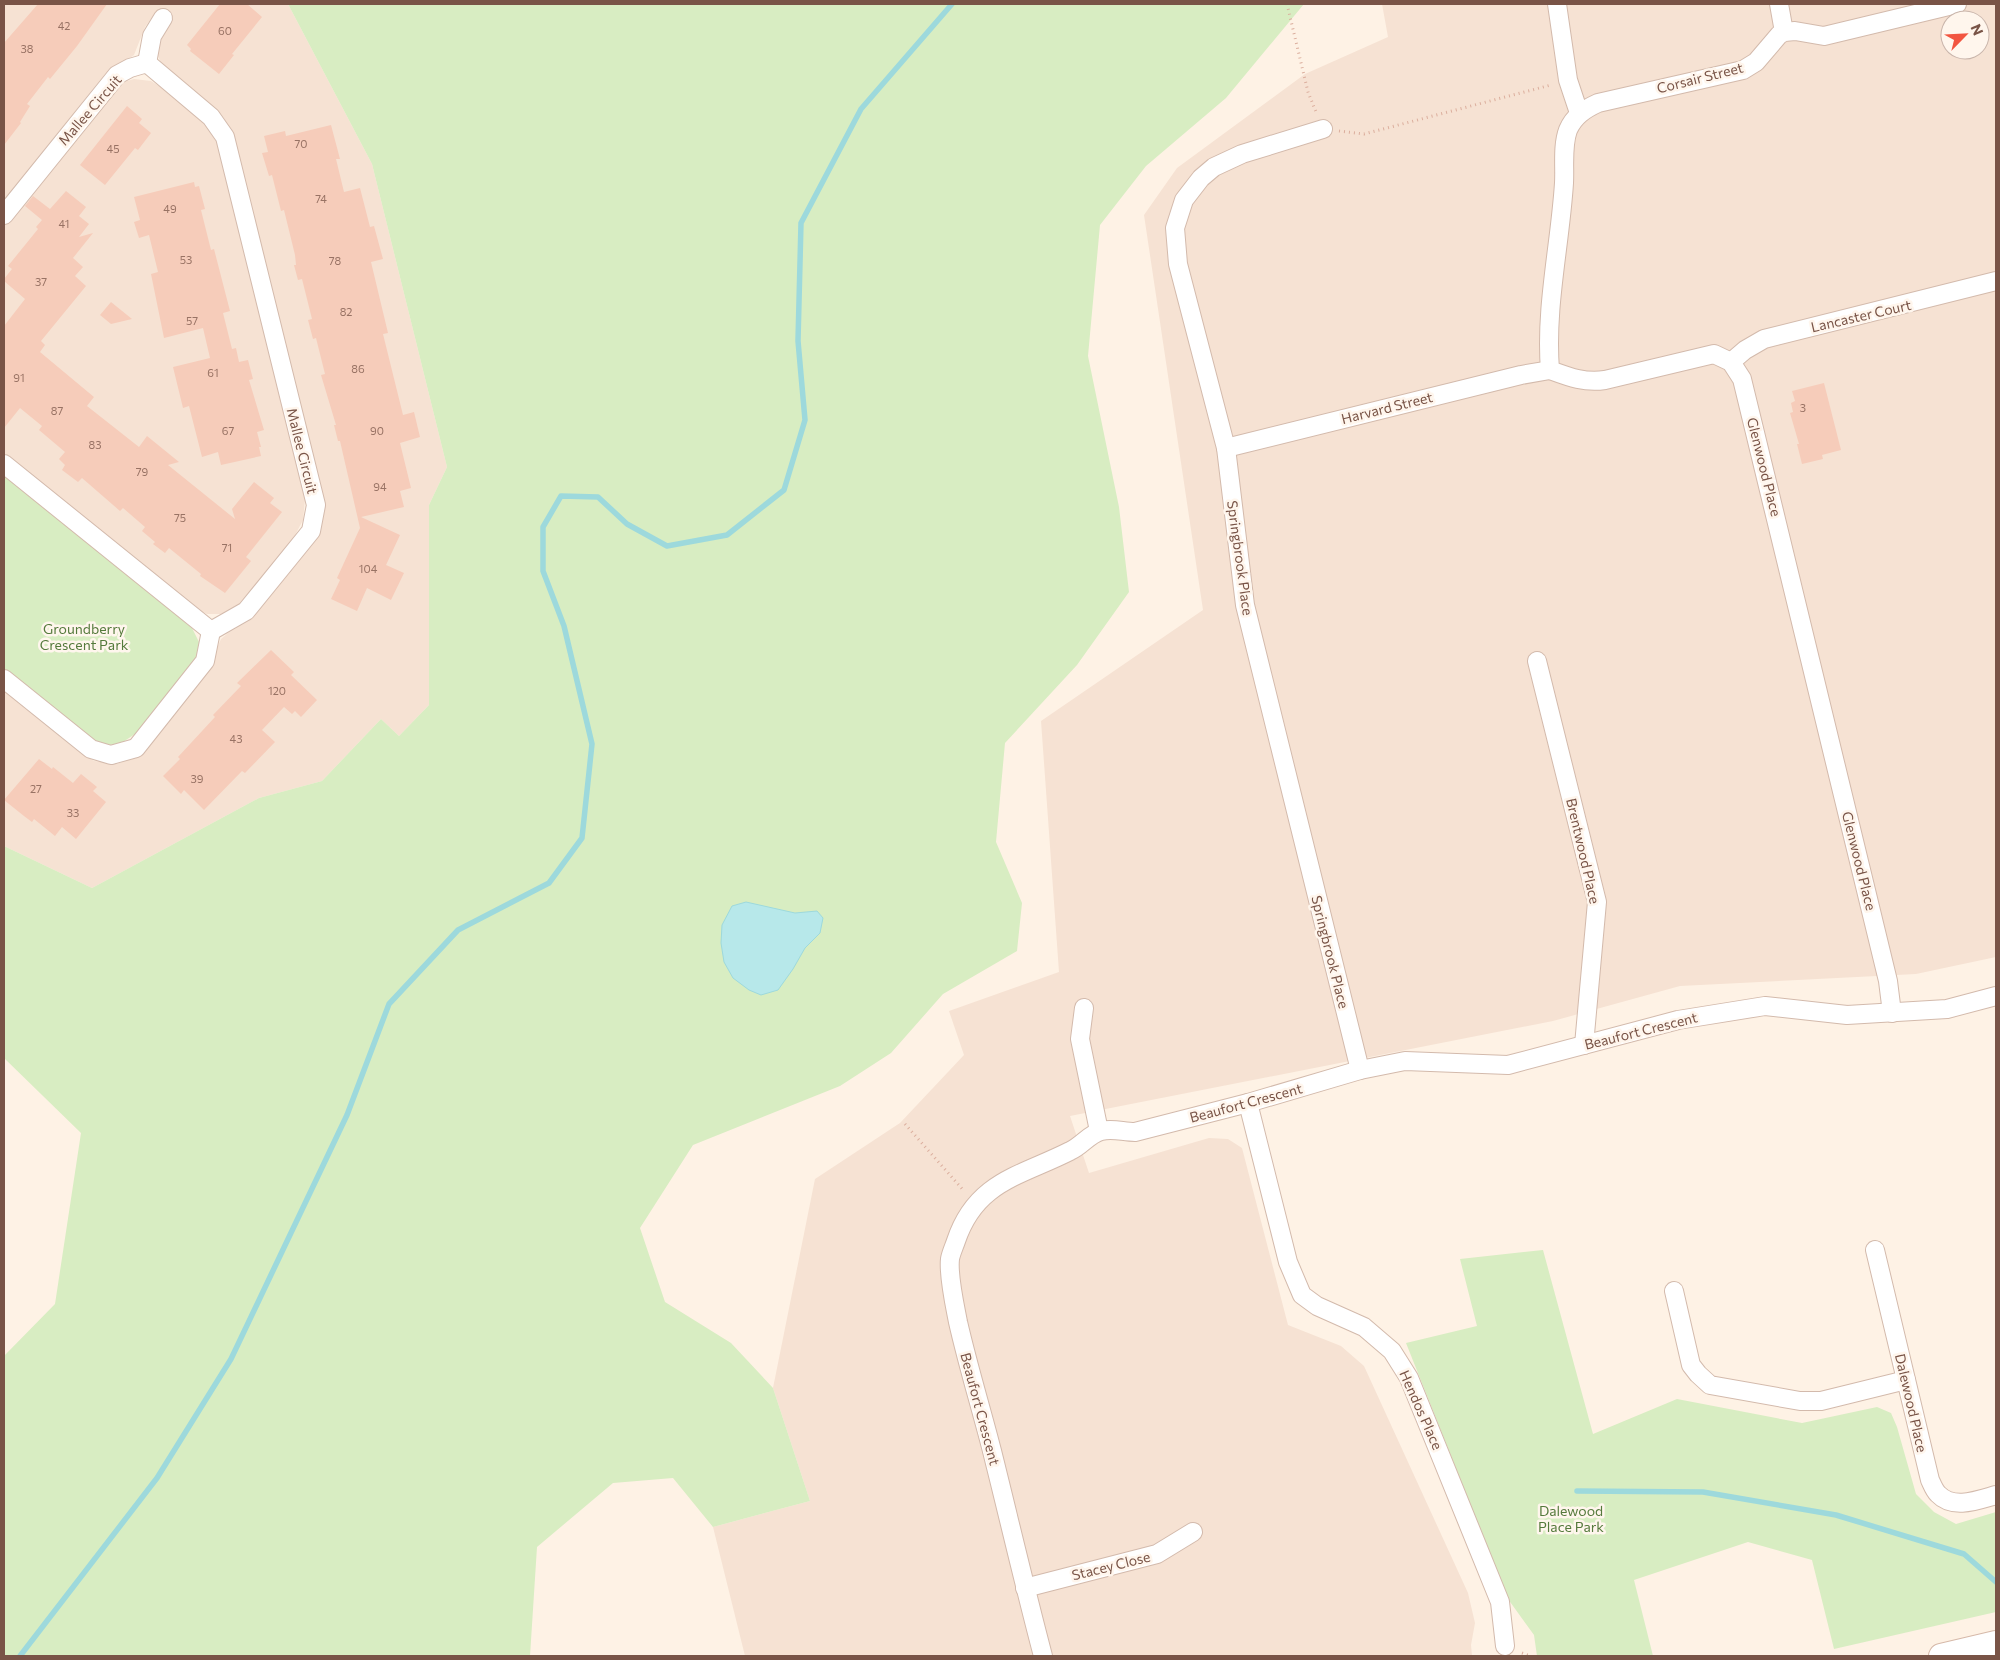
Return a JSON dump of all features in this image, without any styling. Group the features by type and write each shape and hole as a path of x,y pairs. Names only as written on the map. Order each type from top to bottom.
{"street":[{"path":"1557,4 1568,80 1579,113 1568,130 1565,150 1564,184 1549,320 1550,370 1572,379 1590,382 1714,354 1731,362"},
{"path":"1779,4 1784,32 1795,31 1824,36 1957,4"},
{"path":"147,63 152,36 163,18"},
{"name":"Corsair Street","path":"1579,113 1598,102 1743,70 1756,62 1779,35 1784,32"},
{"name":"Mallee Circuit","path":"4,215 117,75 130,68 147,63 211,117 225,136 316,505 311,531 246,611 211,631"},
{"name":"Springbrook Place","path":"1323,128 1242,154 1214,167 1201,178 1184,200 1175,228 1178,264 1226,448 1245,605 1360,1070"},
{"name":"Lancaster Court","path":"1731,362 1745,350 1764,339 1996,281"},
{"name":"Glenwood Place","path":"1731,362 1742,379 1888,982 1892,1013"},
{"name":"Harvard Street","path":"1226,448 1521,375 1550,370"},
{"path":"4,464 211,631 205,661 136,748 111,755 91,749 4,679"},
{"name":"Brentwood Place","path":"1537,660 1597,902 1584,1045"},
{"name":"Beaufort Crescent","path":"1043,1656 953,1300 950,1259 960,1229 984,1194 1014,1176 1081,1145 1090,1136 1099,1131 1112,1129 1135,1132 1248,1103 1360,1070 1405,1061 1508,1065 1678,1020 1766,1006 1847,1015 1947,1009 1996,996"},
{"path":"1084,1008 1080,1039 1099,1131"},
{"name":"Hendos Place","path":"1248,1103 1288,1262 1302,1295 1317,1306 1364,1327 1392,1351 1409,1378 1500,1602 1505,1646"},
{"name":"Dalewood Place","path":"1875,1250 1930,1480 1937,1494 1957,1503 1970,1502 1996,1495"},
{"path":"1674,1291 1691,1365 1710,1384 1800,1401 1820,1401 1906,1380"},
{"name":"Stacey Close","path":"1025,1588 1157,1554 1193,1532"},
{"path":"1941,1656 1996,1643"}],"path":[{"path":"1287,4 1308,92 1323,128 1364,134 1568,80"},
{"path":"905,1124 964,1191"}],"shaded area":[{"path":"4,4 288,4 372,164 447,467 429,505 429,705 399,736 381,719 322,781 259,798 92,888 4,846 4,690 94,761 117,764 135,757 216,650 221,639 249,621 318,533 322,523 324,506 234,139 229,126 221,114 161,63 157,44 168,23 155,13 145,27 134,55 105,74 4,200"},
{"path":"1382,4 1996,4 1996,957 1916,974 1680,986 1553,1021 1070,1116 1089,1173 1209,1138 1228,1139 1242,1148 1288,1325 1341,1346 1364,1366 1468,1593 1475,1623 1471,1645 1472,1656 745,1656 713,1527 810,1501 773,1388 815,1179 900,1123 964,1055 949,1011 1059,972 1041,721 1203,610 1144,215 1177,168 1305,74 1388,37"},
{"path":"134,79 151,81 165,90 198,117 217,143 305,500 303,520 293,539 238,607 221,614 207,614 191,606 4,453 4,226 113,91 124,82"}],"green space":[{"path":"288,4 1304,4 1226,98 1146,166 1100,225 1088,356 1119,507 1129,592 1077,665 1005,743 996,842 1022,903 1017,951 943,994 891,1053 840,1086 693,1145 640,1228 665,1302 731,1343 773,1388 810,1501 713,1527 673,1478 613,1483 537,1547 530,1656 4,1656 4,1356 55,1304 81,1133 4,1058 4,846 92,888 259,798 322,781 381,719 399,736 429,705 429,505 447,467 372,164"},
{"name":"Groundberry Crescent Park","path":"4,474 191,626 199,642 197,658 138,732 120,744 105,745 96,742 4,669"},
{"name":"Dalewood Place Park","path":"1543,1250 1593,1434 1677,1399 1802,1423 1877,1407 1891,1413 1897,1427 1916,1494 1934,1512 1956,1524 1996,1512 1996,1612 1834,1649 1812,1560 1748,1542 1634,1580 1653,1656 1537,1656 1534,1635 1508,1599 1406,1343 1477,1326 1460,1259"}],"water":[{"path":"746,902 795,913 817,911 823,918 820,933 805,948 778,990 761,995 749,990 733,978 724,962 721,943 722,925 732,906"}],"building":[{"path":"38,4 107,4 77,46 50,79 48,77 27,104 30,106 21,123 4,145 4,43"},
{"path":"220,4 247,4 262,17 232,54 234,55 219,74 190,51 191,49 187,45"},
{"path":"127,106 142,119 139,123 151,133 138,150 135,148 105,185 80,165"},
{"path":"331,125 340,159 336,159 344,192 360,188 370,227 374,226 383,259 371,262 388,333 383,334 403,415 414,412 420,437 400,443 411,488 400,491 404,507 361,517 400,535 386,565 404,573 391,600 367,588 357,611 331,599 340,580 337,578 360,528 340,441 338,441 334,425 336,425 321,375 325,374 316,338 313,339 308,320 312,319 302,279 298,280 294,265 296,265 295,255 284,210 281,211 272,175 269,176 262,153 268,152 264,136 285,131 286,136"},
{"path":"194,182 195,187 199,186 205,209 201,210 211,250 214,249 230,311 223,313 232,349 236,348 239,362 248,360 253,379 249,380 264,430 257,432 261,456 221,465 218,452 202,457 189,406 183,408 173,367 210,358 203,328 164,338 151,274 158,272 149,235 139,238 134,222 140,220 134,197"},
{"path":"66,191 86,207 79,216 89,224 79,237 93,233 73,258 83,267 75,276 86,286 41,341 45,345 40,352 94,397 87,406 139,447 147,436 179,462 168,465 235,519 232,509 254,482 274,498 270,503 282,512 246,557 251,561 225,593 200,576 201,574 169,548 165,553 153,544 155,542 142,531 145,527 123,508 120,511 82,478 78,482 62,470 65,465 59,459 65,452 39,430 42,426 20,408 4,428 4,326 25,299 4,279 12,269 8,266 38,229 36,227 42,220 25,206 33,196 50,209"},
{"path":"111,302 132,319 111,324 100,315"},
{"path":"1824,383 1841,450 1822,455 1823,459 1802,464 1797,444 1799,444 1790,413 1793,412 1791,403 1795,401 1792,391"},
{"path":"271,650 294,672 291,675 317,700 301,717 295,711 292,714 284,707 262,730 275,742 245,773 242,771 204,810 184,790 181,794 163,776 180,759 178,757 215,717 213,715 241,686 237,683"},
{"path":"39,759 52,769 53,767 73,783 81,774 97,787 93,791 106,802 76,839 62,827 55,836 34,819 32,822 4,800"}],"waterway":[{"path":"20,1656 157,1478 231,1359 347,1115 389,1004 458,930 549,883 582,838 592,744 564,626 543,571 543,527 561,496 598,497 627,524 667,546 727,535 784,490 805,420 798,341 801,223 861,109 952,4"},
{"path":"1577,1491 1703,1492 1836,1515 1964,1554 1996,1582"}]}
